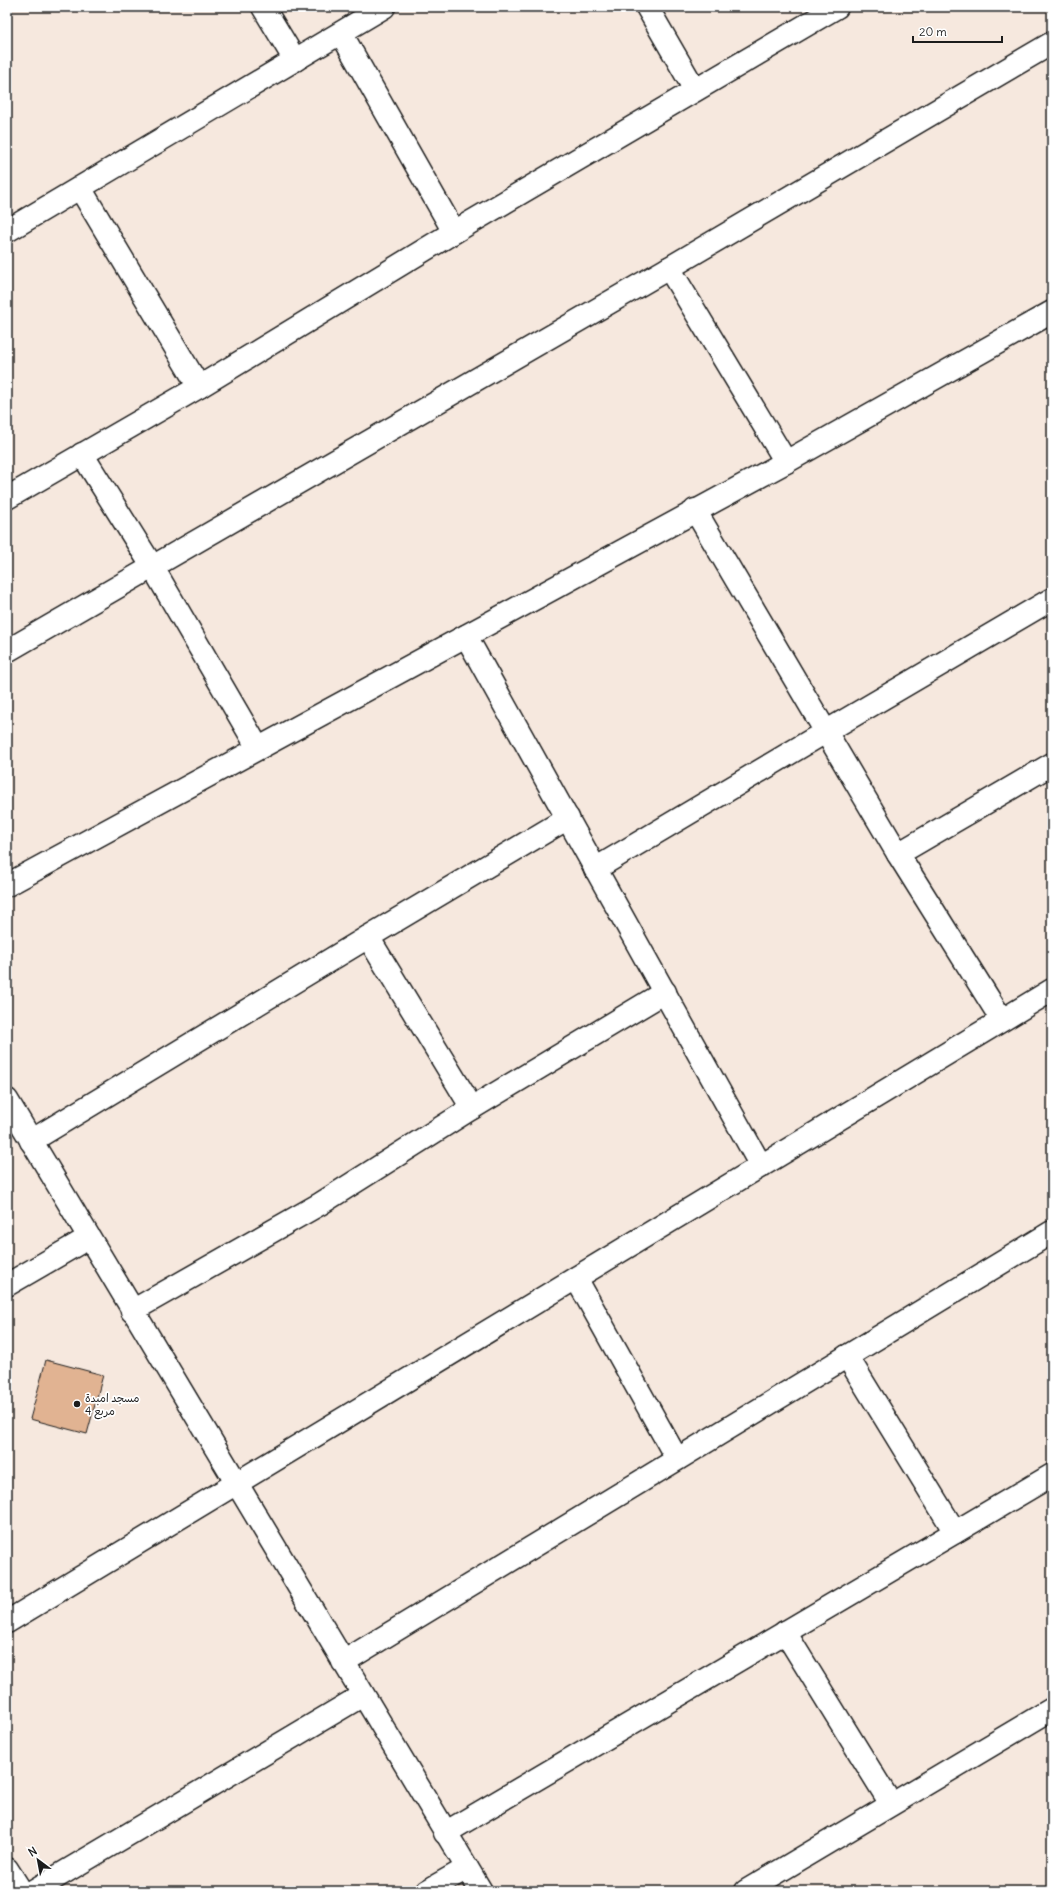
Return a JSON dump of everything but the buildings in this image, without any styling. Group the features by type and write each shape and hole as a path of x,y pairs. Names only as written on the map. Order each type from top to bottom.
{"street":[{"path":"263,7 294,60"},
{"path":"7,231 384,7"},
{"path":"648,7 695,90"},
{"path":"9,491 82,454 198,387 454,232 837,7"},
{"path":"341,33 454,232"},
{"path":"7,651 669,268 1052,43"},
{"path":"80,188 198,387"},
{"path":"669,268 786,462"},
{"path":"7,885 695,510 786,462 1052,312"},
{"path":"82,454 152,566 258,748"},
{"path":"695,510 827,731 898,854 1002,1020"},
{"path":"595,869 1052,599"},
{"path":"466,636 761,1166"},
{"path":"898,854 1052,764"},
{"path":"31,1141 368,936 568,818"},
{"path":"368,936 472,1108"},
{"path":"7,1622 1052,990"},
{"path":"132,1311 320,1204 472,1108 665,992"},
{"path":"7,1100 88,1238 481,1891"},
{"path":"343,1662 1052,1232"},
{"path":"7,1285 88,1238"},
{"path":"576,1278 677,1459"},
{"path":"847,1356 954,1532"},
{"path":"445,1833 1052,1475"},
{"path":"785,1632 891,1804"},
{"path":"32,1891 362,1695"},
{"path":"746,1891 1052,1709"},
{"path":"427,1891 467,1868"},
{"path":"7,1869 21,1891"}],"place":[{"name":"مسجد امبدة مربع 4","path":"77,1404"}]}
